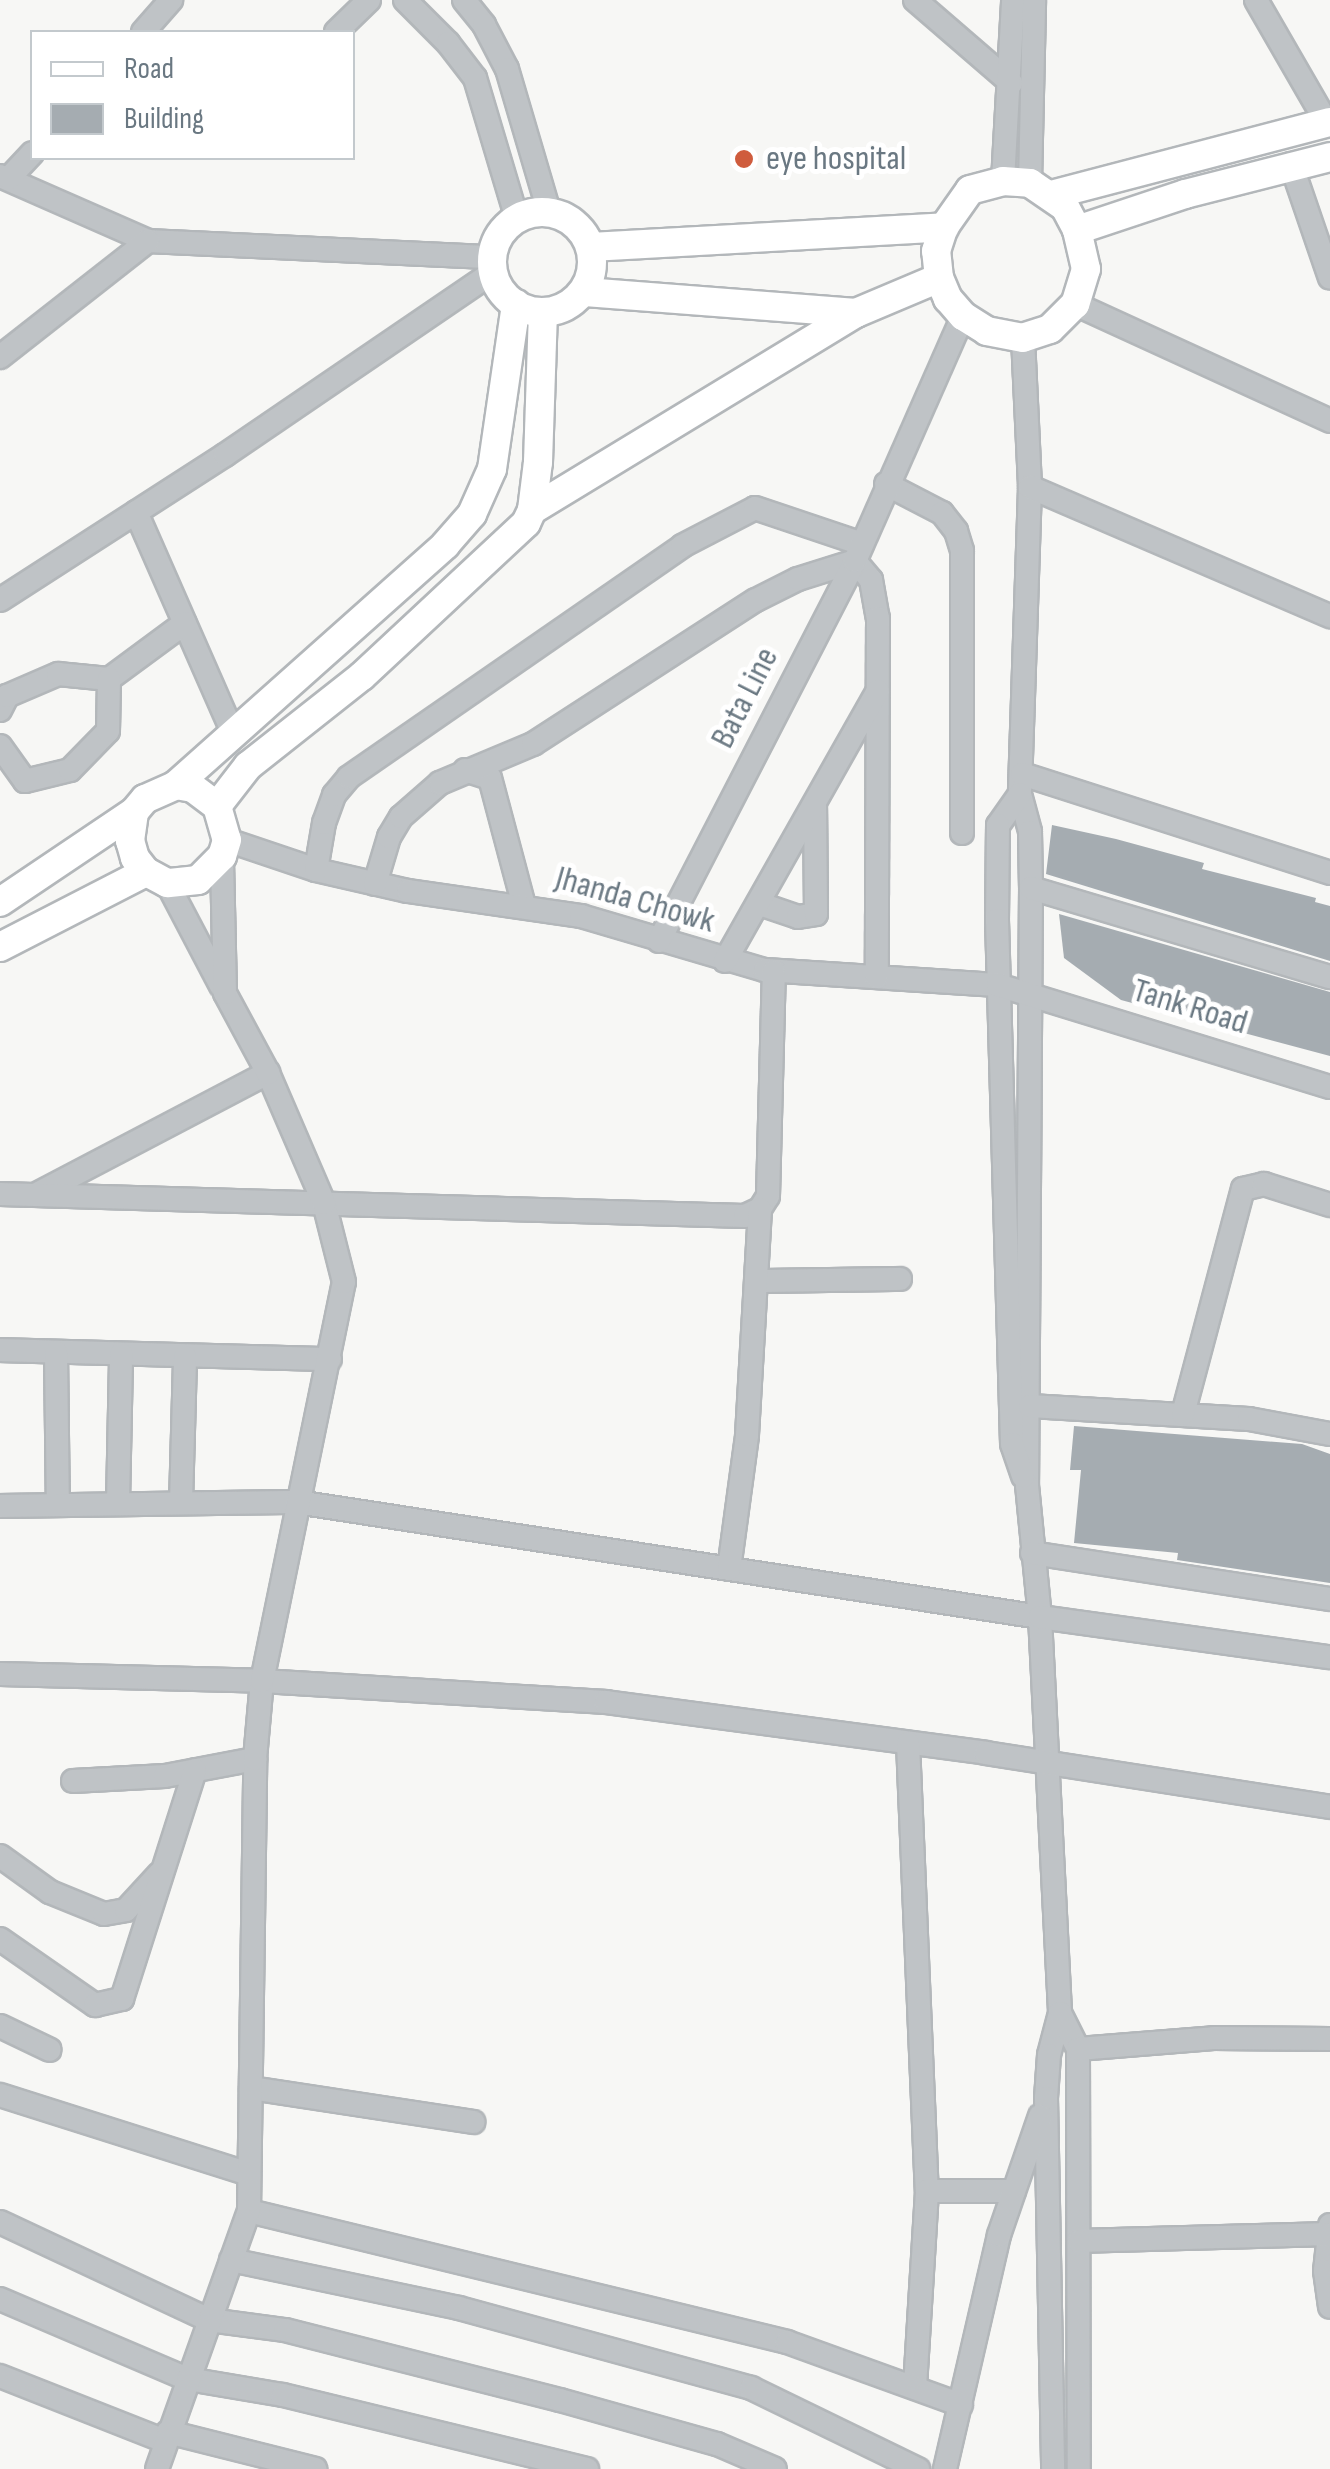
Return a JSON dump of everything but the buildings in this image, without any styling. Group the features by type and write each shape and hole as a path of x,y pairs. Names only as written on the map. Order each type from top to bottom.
{"main road":[{"path":"1028,186 1065,207 1078,230 1086,269 1075,304 1050,329 1023,338 987,331 963,316 948,300 938,278 936,251 944,227 970,190 1028,186 1328,122"},
{"path":"1078,230 1291,164 1330,156"},
{"path":"585,292 591,247 576,226 550,212 517,218 496,241 493,265 502,292 516,304 544,312 560,308 585,292 856,312"},
{"path":"591,247 944,227"},
{"path":"532,510 856,312 938,278"},
{"path":"176,785 445,545 472,514 492,469 516,304"},
{"path":"217,806 248,766 362,676 517,535 532,510 544,312"},
{"path":"0,902 134,812 159,789 176,785 193,788 217,806 225,848 198,880 156,877 0,947"},
{"path":"134,812 130,841 156,877"}],"street":[{"path":"145,30 171,0"},
{"path":"338,30 370,0"},
{"path":"404,0 448,43 475,78 517,218"},
{"path":"464,0 484,25 508,69 550,212"},
{"path":"915,0 1011,83"},
{"path":"1013,0 1011,83 1028,186"},
{"path":"1028,186 1034,0"},
{"path":"1256,0 1328,122"},
{"path":"30,154 4,177 148,241 493,265"},
{"path":"1291,164 1330,278"},
{"path":"0,358 148,241"},
{"path":"0,600 136,512 493,265"},
{"path":"1075,304 1330,421"},
{"name":"Bata Line","path":"659,941 858,552 963,316"},
{"path":"1023,338 1030,487 1021,784 1030,832 1031,888 1027,1485 1040,1617 1060,2013 1049,2055 1046,2098 1053,2469"},
{"path":"886,484 942,513 956,531 962,552 962,833"},
{"path":"1030,487 1330,616"},
{"path":"316,870 324,823 334,795 348,777 682,546 755,508 858,552 876,597 877,977"},
{"path":"136,512 234,733"},
{"path":"374,884 389,837 401,817 440,783 534,744 756,600 858,552"},
{"path":"0,710 6,696 58,674 109,679 185,623"},
{"path":"0,746 25,782 70,770 108,731 109,679"},
{"path":"726,962 878,691"},
{"path":"465,770 490,778 524,906"},
{"path":"1021,784 1330,873"},
{"path":"1021,784 998,825 998,985 1012,1444 1027,1485"},
{"path":"760,904 798,917 816,914 815,802"},
{"path":"225,848 225,994"},
{"name":"Jhanda Chowk","path":"225,848 374,884 580,916 726,962 774,971 998,985 1030,994"},
{"path":"156,877 268,1073 324,1204 344,1282 262,1680 255,1760 249,2211 157,2469"},
{"path":"1031,888 1330,977"},
{"path":"0,1194 745,1216 766,1202 770,1184 774,971"},
{"name":"Tank Road","path":"1030,994 1330,1087"},
{"path":"36,1194 268,1073"},
{"path":"1183,1414 1244,1189 1264,1184 1330,1205"},
{"path":"729,1569 747,1436 760,1209"},
{"path":"758,1280 900,1279"},
{"path":"0,1350 330,1360"},
{"path":"56,1352 58,1505"},
{"path":"118,1503 121,1354"},
{"path":"182,1502 185,1357"},
{"path":"1030,1406 1249,1419 1330,1434"},
{"path":"0,1506 297,1502 1040,1617 1330,1657"},
{"path":"1032,1553 1330,1599"},
{"path":"0,1674 262,1680 606,1702 908,1742 1330,1807"},
{"path":"908,1742 928,2192 915,2388"},
{"path":"73,1781 195,1770 255,1760"},
{"path":"0,1939 95,2005 122,1999 195,1770"},
{"path":"0,1856 50,1892 104,1914 126,1910 165,1867"},
{"path":"1060,2013 1078,2049 1079,2469"},
{"path":"0,2026 50,2050"},
{"path":"1078,2049 1214,2038 1330,2038"},
{"path":"250,2088 473,2122"},
{"path":"0,2095 250,2174"},
{"path":"945,2469 999,2235 1046,2098"},
{"path":"928,2192 1014,2192"},
{"path":"249,2211 787,2342 961,2405"},
{"path":"0,2222 209,2320 285,2330 560,2400 717,2444 775,2469"},
{"path":"1079,2241 1329,2230 1325,2271 1330,2307"},
{"path":"231,2260 459,2308 751,2388 918,2469"},
{"path":"0,2299 188,2379 283,2395 587,2469"},
{"path":"0,2376 167,2437 315,2469"}],"place":[{"name":"eye hospital","path":"744,159"}]}
